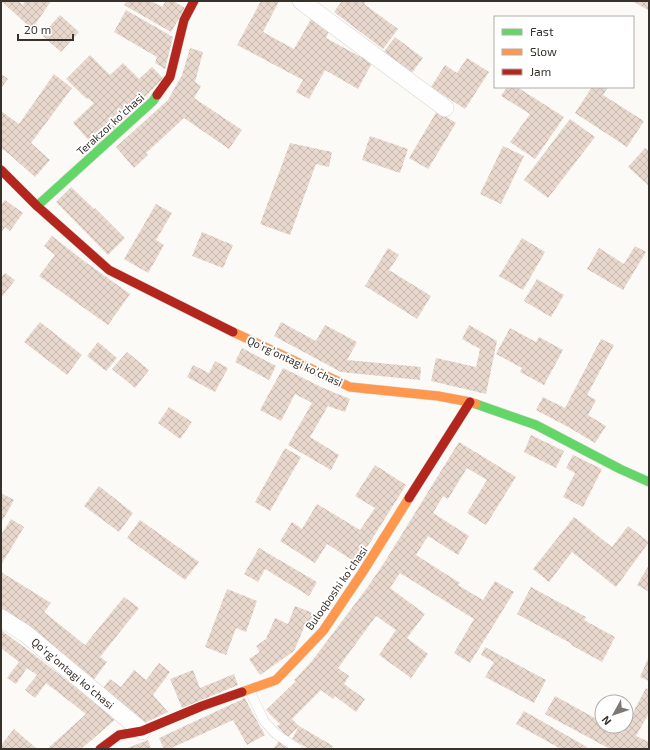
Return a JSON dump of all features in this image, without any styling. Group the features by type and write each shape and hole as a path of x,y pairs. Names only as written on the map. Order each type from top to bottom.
{"street":[{"name":"Terakzor koʻchasi","path":"37,206 153,101 170,77 184,20 194,1"},
{"path":"301,1 445,108"},
{"name":"Qoʻrgʻontagi koʻchasi","path":"1,170 37,206 109,270 226,329 350,386 438,396 470,402 536,426 620,469 649,482"},
{"name":"Buloqboshi koʻchasi","path":"100,749 119,735 142,731 202,706 276,680 323,631 366,567 470,402"},
{"name":"Qoʻrgʻontagi koʻchasi","path":"1,618 26,634 142,731"}],"lane":[{"path":"249,689 264,721 276,734 298,749"}],"building":[{"path":"1,1 18,1 23,5 25,1 51,1 32,29"},
{"path":"127,1 151,1 162,7 166,1 173,1 185,8 171,32 124,5"},
{"path":"261,1 279,1 263,32 294,49 311,19 330,29 326,38 372,63 358,89 325,70 309,99 296,92 303,80 237,45"},
{"path":"342,1 366,1 364,4 398,29 383,49 334,12"},
{"path":"632,1 649,1 649,8 648,10"},
{"path":"126,10 173,37 165,69 155,63 157,57 114,32"},
{"path":"60,15 79,32 61,52 42,35"},
{"path":"395,37 423,58 408,78 380,57"},
{"path":"190,48 203,52 195,82 201,86 194,98 242,130 229,149 184,118 146,153 148,155 134,168 116,147 168,100 182,75"},
{"path":"90,55 110,75 123,63 139,79 152,67 163,78 96,148 73,123 94,103 88,98 87,99 66,79"},
{"path":"467,58 489,72 465,109 431,87 445,65 457,73"},
{"path":"1,74 8,79 1,88"},
{"path":"54,74 72,88 31,143 50,160 35,177 1,148 1,111 19,124"},
{"path":"506,88 519,88 564,117 535,159 510,142 530,114 501,96"},
{"path":"591,88 607,88 603,95 644,121 627,147 575,113"},
{"path":"437,111 456,123 428,169 409,158"},
{"path":"570,119 595,137 548,198 524,180"},
{"path":"370,136 408,149 400,173 362,160"},
{"path":"290,143 332,152 329,167 316,164 290,235 260,224"},
{"path":"503,146 524,156 501,204 480,194"},
{"path":"645,148 649,151 649,186 628,167"},
{"path":"71,187 94,209 95,208 125,238 108,255 56,202"},
{"path":"5,200 23,213 10,231 5,227 1,233 1,205"},
{"path":"156,204 172,213 156,240 164,245 148,273 124,259"},
{"path":"202,232 233,245 223,268 192,256"},
{"path":"52,236 130,294 108,325 39,276 55,255 44,246"},
{"path":"522,238 545,252 523,290 499,276"},
{"path":"635,246 646,252 623,290 587,269 599,248 624,264"},
{"path":"388,248 399,255 389,270 431,296 417,319 365,286"},
{"path":"5,273 15,280 1,298 1,277"},
{"path":"537,279 564,295 551,317 524,301"},
{"path":"40,322 82,355 67,375 24,342"},
{"path":"281,322 316,341 325,325 357,342 347,360 421,367 420,380 341,372 274,336"},
{"path":"469,325 497,341 486,394 431,381 436,358 476,367 480,349 462,339"},
{"path":"510,328 536,342 539,337 563,350 544,385 520,372 522,368 496,354"},
{"path":"601,339 614,345 587,395 596,400 588,415 606,426 595,443 536,410 543,397 565,408"},
{"path":"98,342 117,358 106,371 87,356"},
{"path":"242,348 276,366 269,380 235,362"},
{"path":"127,352 149,370 135,388 112,369"},
{"path":"215,361 228,368 215,392 187,377 193,365 209,373"},
{"path":"283,368 321,387 350,399 345,412 328,406 310,437 339,455 331,470 288,445 312,403 295,394 281,421 260,410"},
{"path":"169,407 192,422 180,439 158,423"},
{"path":"531,435 564,451 556,468 524,452"},
{"path":"459,442 516,477 486,525 467,513 487,480 467,468 448,499 443,496 433,513 469,536 458,555 428,536 416,555 460,583 458,585 483,600 495,581 514,592 470,663 454,653 474,619 400,573 390,588 425,614 407,638 428,654 411,678 379,655 396,630 376,616 338,668 349,676 344,684 365,699 356,712 335,696 333,699 321,690 292,719 299,726 288,737 277,726 280,724 266,710 296,681 294,680 312,661 367,588"},
{"path":"285,448 301,457 270,511 255,502"},
{"path":"573,455 602,469 583,507 563,497 575,473 566,468"},
{"path":"375,465 406,485 357,563 327,544 315,563 280,541 292,522 302,529 317,504 360,530 375,508 355,496"},
{"path":"99,486 133,513 119,532 84,506"},
{"path":"1,493 14,500 1,523"},
{"path":"574,517 612,547 628,526 649,542 616,587 572,552 549,582 533,569"},
{"path":"11,519 24,527 1,565 1,535"},
{"path":"140,520 199,562 185,580 127,538"},
{"path":"259,548 317,582 309,596 265,569 258,582 244,574"},
{"path":"649,565 649,592 637,585"},
{"path":"1,572 51,603 44,612 85,645 124,597 139,608 100,657 107,662 92,682 29,633 32,628 1,608"},
{"path":"531,587 586,617 584,620 615,637 602,662 517,614"},
{"path":"227,589 257,601 246,632 236,628 226,655 205,647"},
{"path":"295,606 318,615 313,628 305,625 294,651 260,675 249,659 260,652 256,646 266,639 275,618 288,624"},
{"path":"1,630 116,719 81,749 47,749 86,714 46,683 35,698 25,690 37,675 27,668 16,684 7,678 19,662 1,648"},
{"path":"485,647 546,680 534,703 485,677 494,662 481,655"},
{"path":"649,656 649,681 640,677"},
{"path":"159,663 170,672 153,695 168,712 140,725 99,693 110,679 121,687 134,670 146,680"},
{"path":"193,670 200,688 234,674 238,685 182,708 170,679"},
{"path":"646,688 649,690 649,713 636,736 649,742 649,749 610,749 545,714 555,696 594,718 594,734 634,734 634,710"},
{"path":"245,698 265,735 247,745 233,720 169,749 164,749 159,738"},
{"path":"524,711 587,747 586,749 561,749 516,724"},
{"path":"299,726 333,746 331,749 309,749 292,739"},
{"path":"14,729 37,749 1,749 1,745"},
{"path":"148,740 151,749 125,749"},
{"path":"279,741 290,749 273,749"}],"traffic: fast":[{"path":"37,206 153,101 157,95"},
{"path":"476,404 536,425 620,469 649,482"}],"traffic: slow":[{"path":"233,332 350,387 438,396 476,404"},
{"path":"242,692 276,680 323,631 362,573 409,498"}],"traffic: jam":[{"path":"157,95 170,77 184,20 194,1"},
{"path":"1,170 37,206 109,270 233,332"},
{"path":"409,498 470,402"},
{"path":"100,749 119,735 142,731 202,706 242,692"}]}
